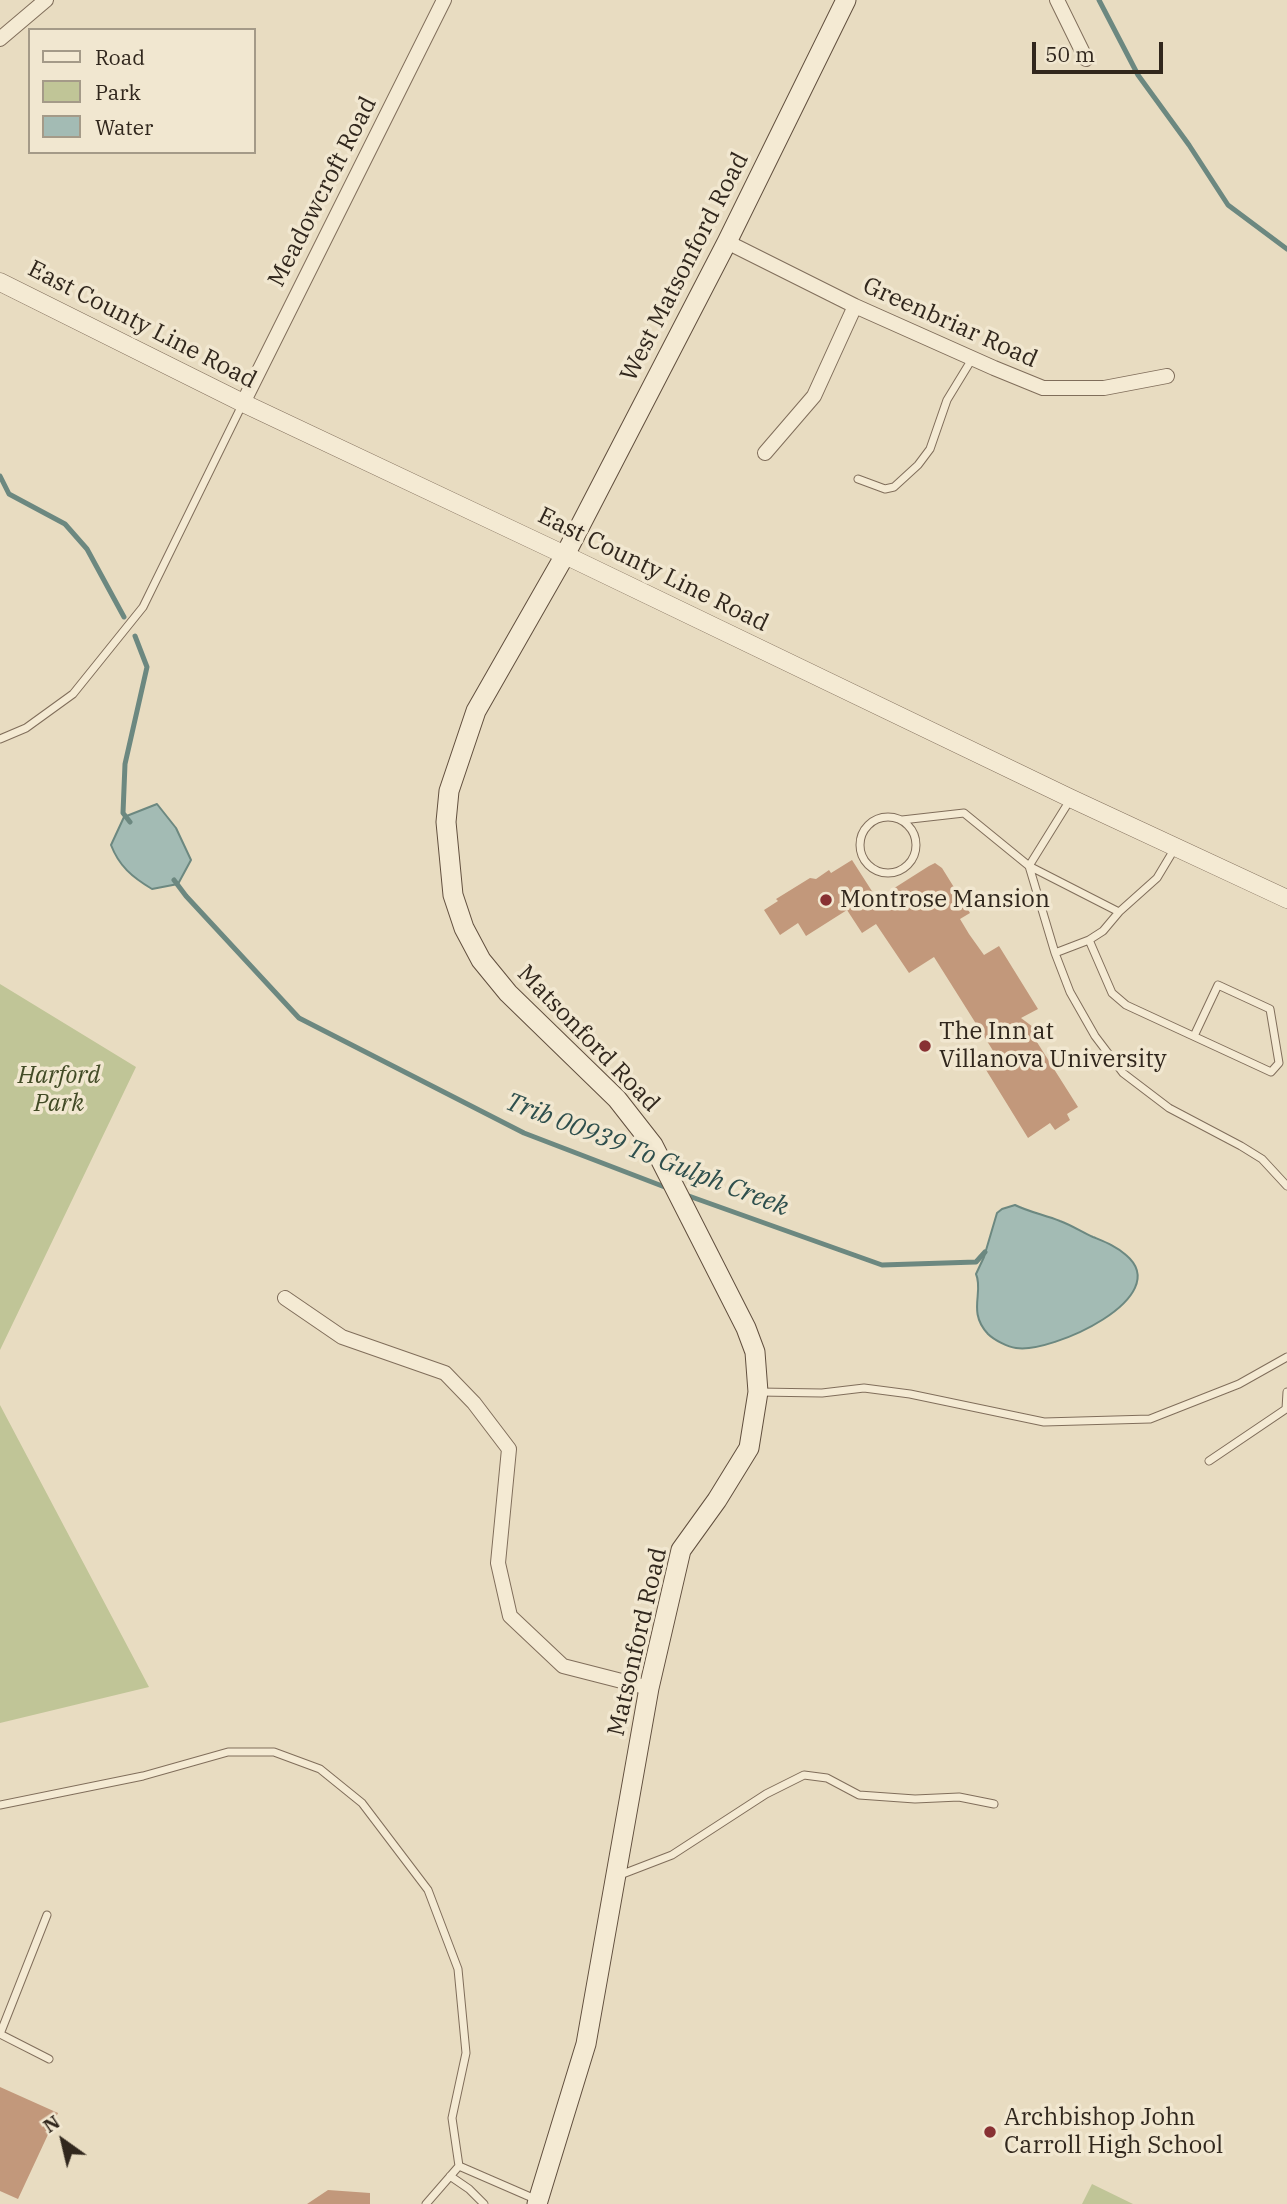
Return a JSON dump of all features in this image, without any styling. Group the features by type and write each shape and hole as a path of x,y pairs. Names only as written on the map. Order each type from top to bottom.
{"main road":[{"name":"West Matsonford Road","path":"565,555 727,242 846,0"},
{"name":"Matsonford Road","path":"538,2202 586,2044 649,1688 681,1550 717,1500 749,1448 758,1392 755,1352 746,1328 653,1145 617,1099 508,993 481,960 464,928 453,895 446,822 449,791 460,754 476,711 565,555"}],"street":[{"path":"0,39 47,0"},
{"name":"Meadowcroft Road","path":"243,403 444,0"},
{"path":"1057,0 1086,59"},
{"name":"Greenbriar Road","path":"727,242 855,306 1044,388 1104,388 1167,376"},
{"name":"East County Line Road","path":"0,282 243,403 1287,899"},
{"path":"765,453 814,396 855,306"},
{"path":"285,1298 342,1336 445,1373 474,1403 509,1449 498,1563 510,1616 563,1666 649,1688"}],"lane":[{"path":"858,479 885,489 894,487 918,465 930,449 947,400 972,359"},
{"path":"0,739 26,728 73,694 144,607 243,403"},
{"path":"1070,798 1029,866 1055,953 1070,992 1095,1036 1123,1073 1169,1108 1262,1159 1287,1186"},
{"path":"902,820 909,826 916,842 913,859 908,865 892,873 875,870 868,864 860,848 864,831 876,819 894,817 902,820 964,813 1029,866 1119,912"},
{"path":"1055,953 1088,940 1102,931 1157,878 1175,847"},
{"path":"1088,940 1112,993 1126,1005 1271,1072 1279,1063 1270,1009 1218,985 1194,1036"},
{"path":"758,1392 822,1393 864,1388 910,1394 1044,1422 1150,1419 1239,1384 1287,1357"},
{"path":"1209,1461 1286,1409 1287,1392"},
{"path":"0,1805 143,1776 228,1752 274,1752 320,1769 362,1803 428,1890 457,1969 466,2053 452,2118 459,2166"},
{"path":"616,1877 672,1854 766,1794 804,1775 827,1777 859,1795 915,1799 959,1797 994,1804"},
{"path":"47,1915 0,2034 49,2059"},
{"path":"426,2204 459,2166"},
{"path":"459,2166 538,2202"},
{"path":"450,2176 484,2204"}],"green space":[{"name":"Harford Park","path":"0,984 136,1067 0,1350"},
{"path":"0,1405 149,1687 0,1723"},
{"path":"1092,2184 1133,2204 1082,2204"}],"water":[{"path":"157,804 176,828 191,860 178,884 152,889 127,870 111,845 124,817"},
{"path":"1015,1205 1068,1224 1118,1249 1126,1255 1137,1271 1135,1288 1122,1304 1103,1320 1055,1342 1016,1348 997,1341 988,1334 978,1318 976,1274 997,1213"}],"building":[{"path":"852,860 877,899 935,863 942,868 970,913 960,919 969,934 984,955 999,946 1038,1009 1021,1018 1037,1030 1035,1039 1078,1107 1067,1114 1070,1120 1055,1130 1050,1123 1028,1138 983,1065 997,1057 934,957 909,973 876,924 862,933 847,910 806,936 798,923 780,935 764,910 778,901 776,899 810,878 816,879 829,870 831,873"},
{"path":"0,2087 58,2113 18,2199 0,2191"},
{"path":"328,2190 370,2193 370,2204 307,2204"}],"waterway":[{"path":"1099,0 1138,75 1228,205 1287,249"},
{"name":"Trib 00939 To Gulph Creek","path":"0,476 9,494 65,524 87,549 124,617"},
{"name":"Trib 00939 To Gulph Creek","path":"130,822 123,813 125,764 147,667 135,636"},
{"name":"Trib 00939 To Gulph Creek","path":"174,880 299,1018 524,1133 670,1189"},
{"name":"Trib 00939 To Gulph Creek","path":"686,1195 882,1265 976,1262 985,1252"}],"place":[{"name":"Montrose Mansion","path":"826,900"},
{"name":"The Inn at Villanova University","path":"925,1046"},
{"name":"Archbishop John Carroll High School","path":"990,2132"}]}
